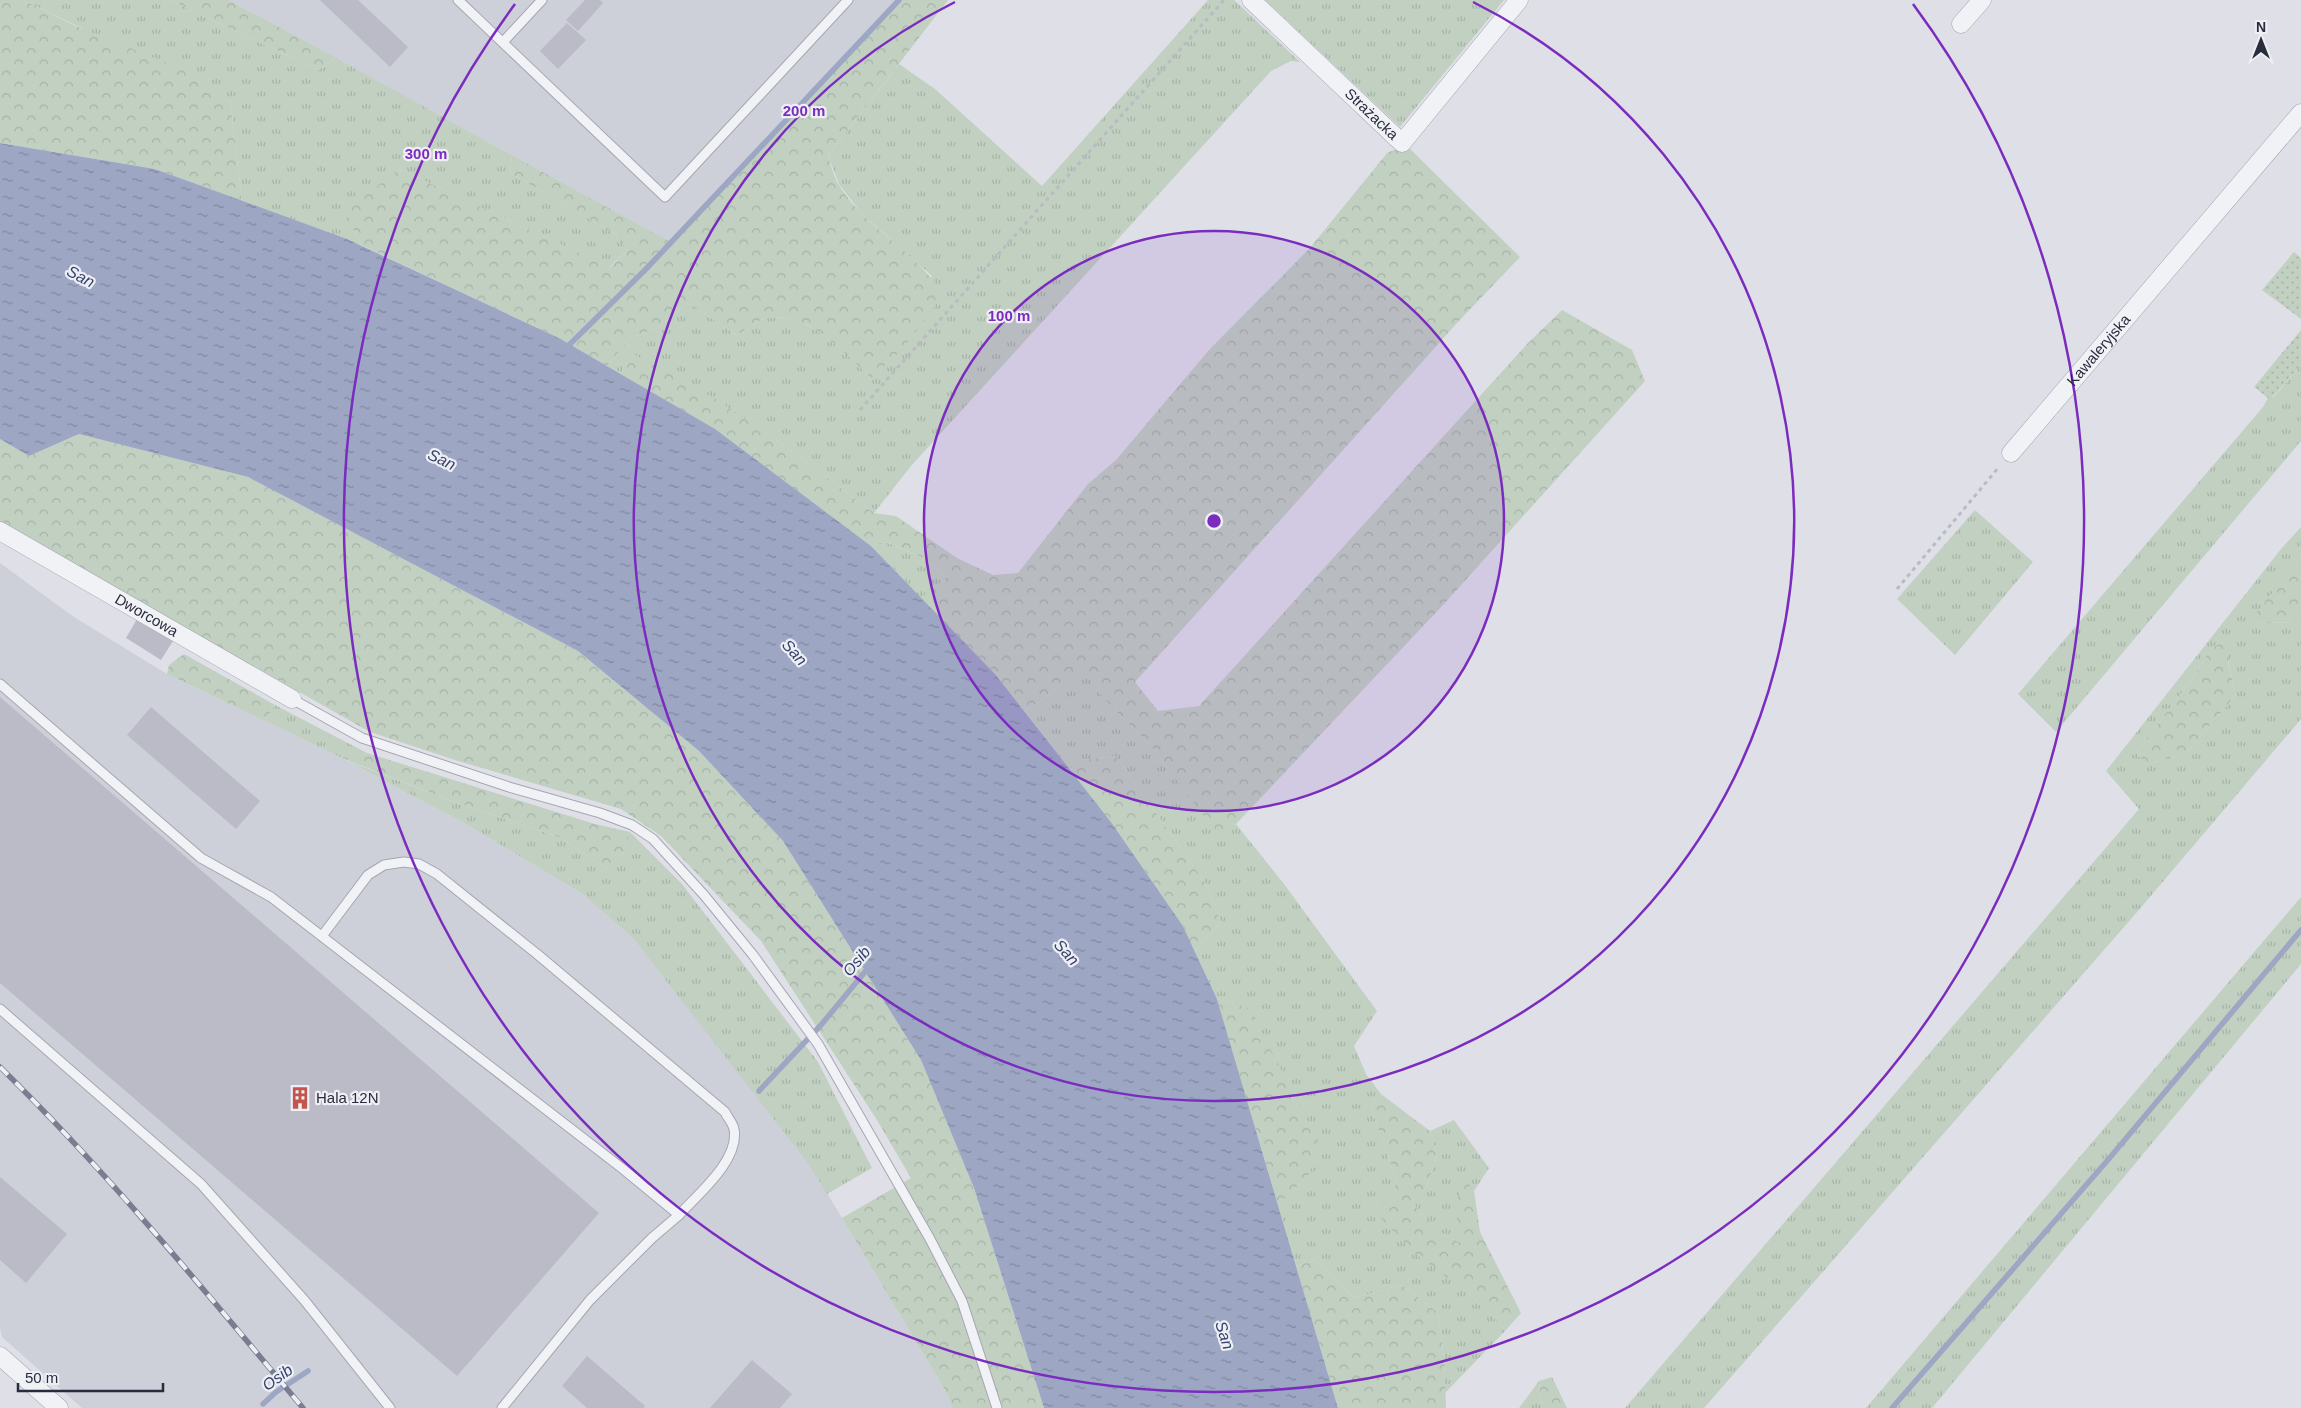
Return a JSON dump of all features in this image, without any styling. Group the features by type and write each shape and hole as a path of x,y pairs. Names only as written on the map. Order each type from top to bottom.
{"street":[{"name":"Strażacka","path":"1251,0 1402,143 1519,0"},
{"path":"1961,24 1982,0"},
{"name":"Kawaleryjska","path":"2011,453 2301,113"},
{"name":"Dworcowa","path":"0,532 292,699"},
{"path":"0,1356 59,1408"}],"lane":[{"path":"458,0 665,197 848,0"},
{"path":"503,42 542,0"},
{"path":"0,684 201,858 271,897 608,1156 679,1215"},
{"path":"292,699 362,738 509,787 632,825 653,839 704,895 818,1044 930,1239 962,1301 997,1408"},
{"path":"322,936 368,875 384,865 404,862 419,864 437,874 537,954 724,1112 734,1128 734,1144 727,1162 679,1215 652,1238 590,1300 502,1408"},
{"path":"0,1009 201,1184 305,1301 390,1408"}],"path":[{"path":"860,410 1224,0"},
{"path":"1897,589 2011,453"}],"shaded area":[{"path":"229,0 901,0 671,242"},
{"path":"0,563 74,617 167,674 342,758 466,824 581,893 632,937 809,1163 948,1395 952,1408 82,1408 2,1337 0,1328"}],"green space":[{"path":"0,0 23,0 76,26 179,68 230,99 242,201 155,169 0,143"},
{"path":"23,0 170,0 318,70 336,58 512,155 510,173 615,234 628,250 609,267 399,169 346,211 361,245 242,201 230,99"},
{"path":"170,0 229,0 336,58 318,70"},
{"path":"901,0 948,0 828,156 837,182 850,201 877,228 920,265 943,295 902,350 871,378 837,345 809,326 779,317 757,322 737,335 688,303 657,328 630,338 607,366 559,338 361,245 345,211 399,169 610,267 628,250 615,234 510,173 512,155 671,242"},
{"path":"1208,0 1234,0 1300,62 1291,61 1271,71 911,466 874,513 776,440 633,354 621,374 607,366 630,338 657,328 688,303 737,335 764,319 779,317 809,326 836,345 871,378 932,276 861,213 839,184 828,156 899,64 935,89 1042,186"},
{"path":"1265,0 1504,0 1400,127"},
{"path":"1408,147 1520,257 1457,323 1135,682 1158,711 1199,706 1528,343 1562,310 1632,350 1645,381 1444,604 1236,824 1216,832 1151,746 1109,704 1086,675 1057,688 1025,712 995,674 921,598 947,577 924,558 887,542 871,546 715,430 621,374 633,354 716,399 776,440 874,513 896,516 957,558 993,575 1018,573 1088,484 1116,460 1209,350 1309,249 1388,152"},
{"path":"2294,252 2301,258 2301,319 2262,290"},
{"path":"2301,330 2301,365 2272,398 2268,398 2254,387"},
{"path":"2301,365 2301,441 2056,732 2018,694 2263,407 2268,398 2273,398"},
{"path":"79,434 248,477 578,651 699,751 783,841 921,1060 974,1188 1044,1408 952,1408 948,1395 842,1218 911,1178 877,1120 761,941 661,836 621,809 455,760 370,732 0,523 0,439 29,456"},
{"path":"1975,510 2033,562 1955,655 1897,599"},
{"path":"2301,527 2301,557 2249,623 2298,622 2301,619 2301,719 2138,911 1704,1408 1625,1408 2139,809 2106,771 2281,549","holes":["2228,640 2228,661 2236,695 2186,753 2146,765 2136,752 2191,681 2211,648"]},
{"path":"886,542 924,558 947,577 921,598 871,546"},
{"path":"2301,557 2301,619 2298,622 2248,623"},
{"path":"2228,640 2228,662 2236,695 2186,753 2146,765 2136,752 2191,681 2211,648"},
{"path":"184,654 275,705 265,721 167,674 169,665"},
{"path":"1086,674 1109,704 1151,746 1216,831 1236,824 1284,884 1377,1011 1354,1046 1366,1074 1381,1094 1371,1108 1397,1183 1469,1294 1506,1330 1445,1393 1444,1358 1438,1313 1402,1285 1354,1298 1315,1260 1296,1266 1278,1205 1308,1176 1249,1008 1217,999 1195,951 1221,922 1206,884 1116,756 1083,760 1069,769 1025,712 1057,688"},
{"path":"275,705 367,753 344,759 265,721"},
{"path":"367,753 595,824 630,832 624,852 607,869 561,838 449,800 342,758"},
{"path":"1116,756 1206,884 1221,922 1195,951 1183,926 1111,822 1069,769 1083,760"},
{"path":"346,760 449,800 561,838 607,869 624,852 630,832 682,884 818,1062 872,1168 827,1194 808,1163 632,937 581,893 466,824"},
{"path":"2301,897 2301,964 1932,1408 1866,1408"},
{"path":"1217,999 1249,1008 1321,1146 1308,1176 1278,1205"},
{"path":"1381,1094 1430,1131 1437,1156 1426,1188 1412,1201 1435,1231 1459,1242 1456,1201 1466,1179 1474,1191 1480,1232 1521,1313 1506,1330 1469,1294 1413,1252 1377,1214 1397,1183 1371,1108"},
{"path":"1454,1120 1489,1168 1474,1191 1466,1179 1459,1242 1435,1231 1412,1201 1426,1188 1437,1156 1430,1131"},
{"path":"1315,1260 1354,1298 1402,1285 1438,1313 1444,1358 1446,1408 1338,1408 1296,1266"},
{"path":"1552,1377 1567,1408 1542,1408 1539,1381"},
{"path":"1539,1381 1542,1408 1519,1408"}],"water":[{"name":"San","path":"0,143 155,169 347,239 559,338 715,429 871,546 995,674 1111,822 1183,926 1217,999 1338,1408 1044,1408 974,1188 921,1060 783,841 699,751 578,651 248,477 79,434 29,456 0,439"}],"building":[{"path":"320,0 358,0 408,47 390,67"},
{"path":"585,0 600,0 603,3 578,31 566,20"},
{"path":"567,23 586,40 558,69 540,51"},
{"path":"137,619 173,641 161,660 126,638"},
{"name":"Hala 12N","path":"0,697 599,1213 457,1376 0,983"},
{"path":"151,707 260,801 236,829 127,735"},
{"path":"0,1177 67,1234 26,1283 0,1260"},
{"path":"587,1356 645,1406 644,1408 587,1408 562,1386"},
{"path":"752,1360 792,1394 780,1408 710,1408"}],"waterway":[{"path":"565,349 646,269 899,0"},
{"path":"1892,1408 2107,1161 2301,930"},
{"name":"Osib","path":"759,1091 821,1025 869,967"},
{"name":"Osib","path":"263,1404 276,1392 308,1371"}],"railway":[{"path":"0,1067 118,1191 303,1408"}],"place":[{"name":"Hala 12N","path":"300,1098"}]}
